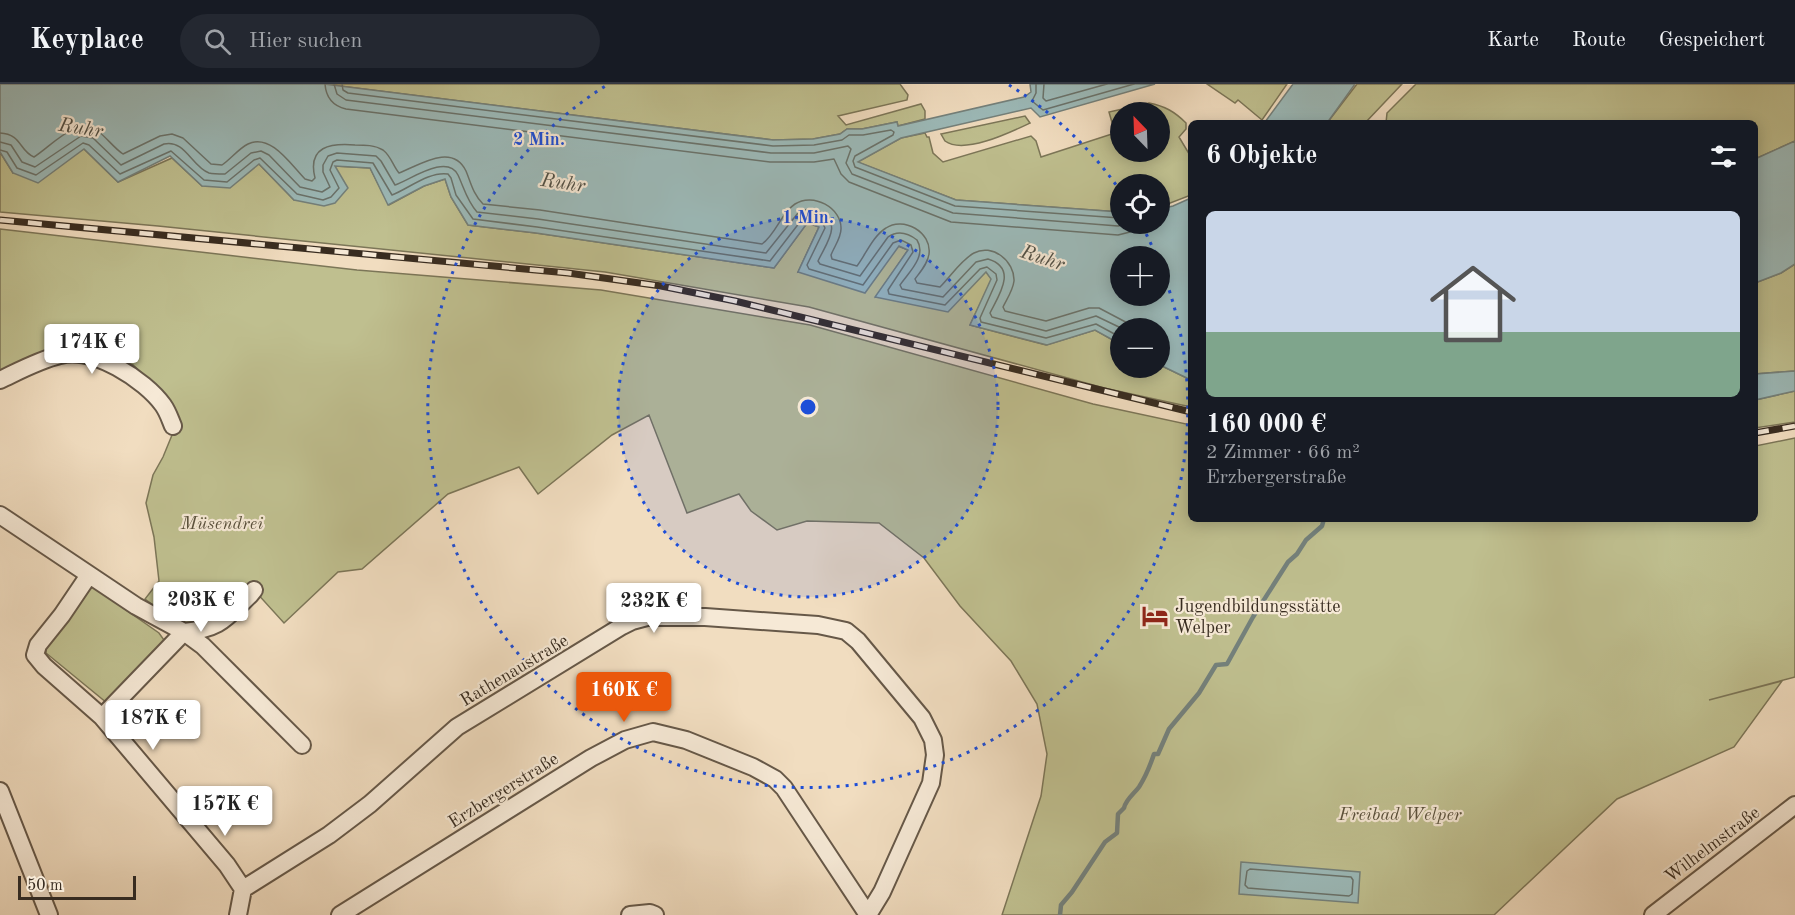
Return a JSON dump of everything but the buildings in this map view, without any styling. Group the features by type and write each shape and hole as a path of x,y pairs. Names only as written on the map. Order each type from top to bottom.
{"street":[{"path":"0,380 61,354 84,355 117,367 144,385 163,405 173,426"},
{"path":"0,515 88,576 159,620 184,632 203,646 302,745"},
{"path":"88,576 62,615 38,645 35,655 44,666 102,717 227,865 243,889 238,915"},
{"path":"102,717 184,632 204,630 220,623 254,590"},
{"name":"Rathenaustraße","path":"243,889 321,840 362,810 457,727 622,626 647,617 705,617 818,625 846,631 858,641 928,728 935,755 931,783 882,892 868,915"},
{"name":"Erzbergerstraße","path":"340,915 591,758 625,740 653,732 704,747 753,767 775,780 793,802 868,915"},
{"path":"0,791 49,915"},
{"name":"Wilhelmstraße","path":"1653,915 1795,806"},
{"path":"630,915 650,913 655,915"}],"green space":[{"path":"324,84 900,84 908,95 907,100 838,116 846,125 921,104 925,111 925,119 898,126 897,122 862,129 847,129 840,134 813,139 773,140"},
{"path":"1207,84 1287,84 1262,120 1238,100 1235,103"},
{"path":"1357,84 1402,84 1368,120 1329,120"},
{"path":"1416,84 1795,84 1795,141 1758,158 1758,120 1386,120 1387,113"},
{"path":"1170,111 1186,123 1186,129 1179,137 1188,152 1188,196 1170,203 1170,174 1110,174 1110,211 956,200 857,162 901,138 925,133 929,137 933,153 943,162 1031,136 1036,141 1041,157 1110,135 1110,162 1170,162"},
{"path":"1025,116 1030,123 975,144 953,145 945,141 941,134"},
{"path":"84,149 118,182 172,158 202,186 259,164 294,200 334,166 370,168 389,205 424,186 445,179 451,197 468,225 774,268 807,223 819,227 798,272 898,246 908,250 876,297 986,272 992,279 970,325 1046,345 1095,330 1110,338 1110,378 1170,378 1170,370 1188,379 1188,406 1104,388 809,307 605,272 0,212 0,152 13,173"},
{"path":"0,229 357,270 601,290 810,325 1093,404 1188,424 1188,522 1758,522 1758,445 1795,438 1795,677 1709,700 1782,681 1734,747 1617,799 1494,915 1002,915 1041,796 1047,754 1037,704 1011,661 960,606 924,558 879,523 807,521 777,530 751,511 739,494 687,513 649,415 612,435 538,494 519,467 448,494 362,569 338,572 284,623 254,590 221,614 188,624 161,611 145,599 159,581 154,537 146,503 153,475 179,418 156,386 133,365 89,349 0,375"},
{"path":"1795,264 1795,371 1758,374 1758,282 1781,273"},
{"path":"1795,391 1795,422 1758,428 1758,399"},
{"path":"93,587 159,633 164,640 162,645 107,703 46,653 46,647 79,597"}],"water":[{"name":"Ruhr","path":"0,84 324,84 773,140 813,139 840,134 847,129 862,129 897,122 898,126 1024,97 1031,92 1030,84 1155,84 1040,117 1031,108 901,138 858,162 956,200 1110,211 1110,234 1170,234 1170,207 1188,199 1188,379 1170,370 1170,318 1110,318 1110,338 1095,330 1047,345 970,325 991,279 986,272 948,312 875,297 908,250 899,246 865,293 798,272 819,227 808,222 774,268 468,225 451,197 445,179 424,186 388,205 370,168 335,166 348,188 335,203 324,206 294,200 259,164 230,188 202,186 170,156 118,182 84,149 38,183 13,173 0,152"},
{"path":"1293,84 1355,84 1329,120 1266,120"},
{"path":"1795,141 1795,264 1781,273 1758,282 1758,158"},
{"path":"1795,371 1795,391 1758,399 1758,374"},
{"path":"1241,862 1360,872 1358,903 1239,894"}],"waterway":[{"path":"1060,915 1061,905 1105,842 1117,833 1118,814 1137,790 1148,771 1154,754 1158,754 1169,729 1199,693 1216,665 1227,664 1253,617 1288,562 1323,522"}],"railway":[{"path":"0,220 568,273 661,286 735,301 1188,411"},
{"path":"1758,432 1795,426"}],"place":[{"name":"Jugendbildungsstätte Welper","path":"1155,616"}],"park label":[{"name":"Müsendrei","path":"222,523"},
{"name":"Freibad Welper","path":"1400,814"}]}
